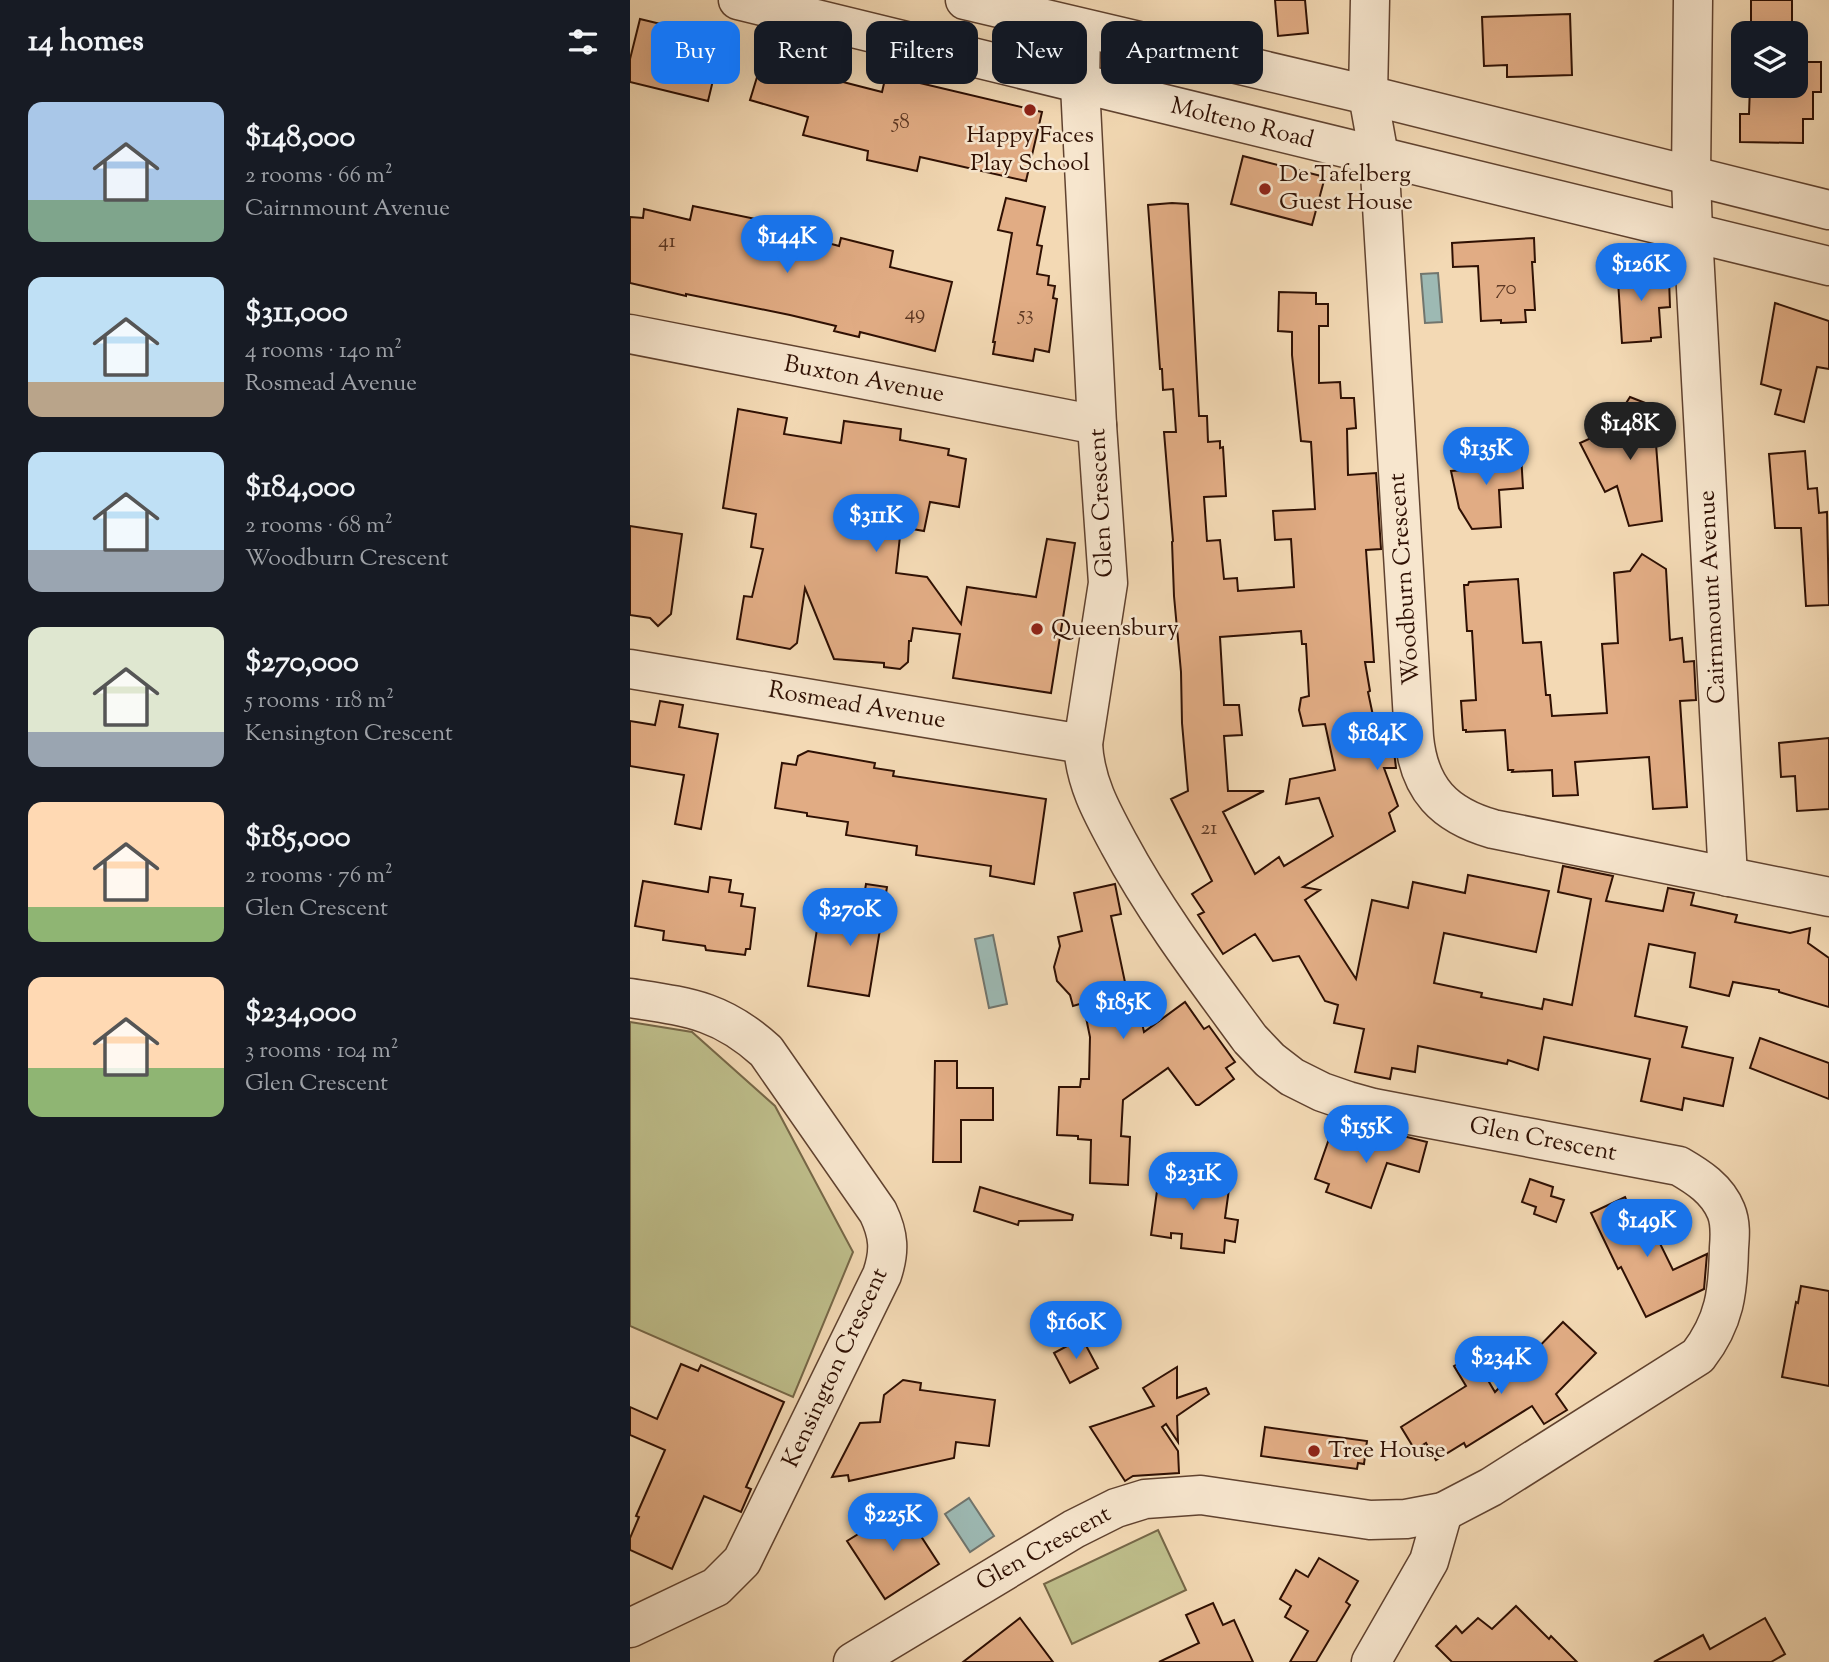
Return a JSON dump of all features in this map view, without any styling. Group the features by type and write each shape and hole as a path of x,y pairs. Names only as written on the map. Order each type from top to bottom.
{"street":[{"name":"Molteno Road","path":"738,0 992,61"},
{"path":"965,0 1014,6 1058,21"},
{"name":"Woodburn Crescent","path":"1370,0 1368,95 1379,156 1414,737 1421,772 1449,810 1469,822 1506,832 1829,897"},
{"name":"Cairnmount Avenue","path":"1693,0 1693,233 1728,877"},
{"path":"1087,30 1368,95 1829,209"},
{"name":"Molteno Road","path":"1076,84 1829,266"},
{"name":"Glen Crescent","path":"853,1662 1074,1529 1116,1508 1145,1499 1201,1495 1370,1520 1406,1519 1443,1512 1490,1487 1698,1356 1712,1338 1729,1284 1730,1227 1726,1211 1716,1194 1700,1178 1679,1166 1373,1108 1322,1092 1292,1077 1270,1060 1250,1039 1142,887 1097,804 1084,767 1083,744 1108,583 1097,425 1080,85"},
{"path":"1497,185 1513,132"},
{"name":"Buxton Avenue","path":"630,334 1097,425"},
{"name":"Rosmead Avenue","path":"630,669 1083,744"},
{"name":"Kensington Crescent","path":"630,998 705,1012 738,1028 766,1051 878,1212 888,1243 882,1275 742,1561 716,1587 630,1628"},
{"path":"1371,1662 1429,1561 1443,1512"}],"green space":[{"path":"630,1022 692,1032 775,1106 853,1252 793,1397 630,1326"},
{"path":"1158,1530 1186,1590 1072,1644 1044,1584"}],"water":[{"path":"1438,273 1442,322 1425,323 1421,274"},
{"path":"993,935 1007,1004 989,1008 975,939"},
{"path":"969,1498 994,1536 970,1552 945,1514"}],"building":[{"path":"1275,0 1305,0 1308,33 1278,36"},
{"path":"1751,0 1792,0 1792,21 1751,21"},
{"path":"1570,14 1572,75 1507,77 1507,65 1484,66 1482,17"},
{"path":"640,19 651,22 651,84 712,84 708,101 630,82 630,59"},
{"path":"1808,62 1821,62 1821,92 1813,92 1813,119 1803,119 1803,143 1740,142 1740,114 1749,114 1750,98 1808,98"},
{"path":"755,84 851,84 882,92 884,84 924,84 1042,112 1026,181 920,157 917,171 867,160 868,151 803,135 808,117 750,100"},
{"path":"1243,156 1325,177 1312,225 1231,204"},
{"path":"1006,198 1045,207 1037,245 1042,246 1037,274 1049,276 1048,285 1055,286 1053,298 1057,299 1049,352 1035,349 1033,361 993,354 1012,233 998,230"},
{"path":"1188,204 1199,416 1207,416 1208,442 1220,441 1220,448 1223,447 1226,496 1204,497 1207,541 1220,540 1224,579 1237,578 1238,591 1294,587 1291,539 1275,540 1273,511 1315,509 1311,442 1301,441 1292,332 1278,331 1279,292 1316,293 1316,304 1328,304 1328,326 1319,326 1319,383 1340,382 1341,398 1354,398 1356,428 1347,429 1348,475 1376,473 1381,549 1366,550 1374,662 1365,662 1379,744 1393,743 1396,768 1384,768 1398,806 1389,813 1395,831 1303,887 1320,890 1305,900 1356,979 1372,900 1408,908 1413,882 1465,893 1468,875 1549,891 1536,952 1444,933 1434,983 1482,993 1481,997 1542,1009 1544,999 1572,1005 1591,899 1558,892 1563,866 1613,876 1606,901 1663,911 1668,888 1694,893 1691,905 1737,915 1735,922 1790,933 1810,928 1808,943 1829,958 1829,1007 1779,990 1733,982 1729,996 1690,987 1695,953 1649,944 1635,1016 1687,1027 1682,1047 1733,1058 1723,1106 1684,1098 1682,1110 1641,1101 1650,1059 1544,1037 1538,1070 1508,1060 1507,1064 1418,1046 1415,1072 1392,1068 1390,1079 1355,1072 1364,1029 1334,1023 1338,1005 1325,1001 1299,956 1273,961 1255,934 1223,954 1198,915 1204,912 1192,894 1212,881 1171,799 1188,791 1164,432 1176,432 1173,389 1163,390 1160,369 1148,205","holes":["1301,631 1302,644 1306,644 1309,696 1301,698 1299,710 1303,726 1325,724 1335,770 1290,779 1286,804 1319,798 1333,836 1284,866 1279,857 1255,874 1223,812 1264,791 1228,791 1224,736 1242,735 1239,705 1224,705 1220,637"]},
{"path":"693,206 765,221 764,226 839,246 841,238 893,251 890,267 952,282 935,351 860,332 859,337 834,331 836,326 790,315 630,283 630,217 643,218 644,209 690,220"},
{"path":"1534,238 1535,262 1532,262 1535,310 1525,310 1526,322 1481,321 1478,266 1453,267 1452,243"},
{"path":"1639,264 1639,269 1652,268 1653,280 1669,279 1670,307 1659,308 1661,337 1651,338 1651,341 1622,343 1617,265"},
{"path":"1775,303 1829,321 1829,369 1817,367 1804,422 1775,414 1781,390 1761,384"},
{"path":"1630,397 1653,406 1662,521 1629,526 1617,486 1605,492 1580,443 1609,430"},
{"path":"738,409 787,418 784,434 841,443 844,421 901,429 900,440 949,449 948,455 966,459 959,507 930,502 924,531 901,527 896,573 927,577 961,624 967,587 1036,597 1047,539 1075,543 1051,693 953,678 960,634 913,628 908,662 900,669 884,667 884,663 834,659 805,588 797,643 790,649 737,639 744,596 752,597 763,549 751,547 756,514 723,508"},
{"path":"1805,451 1808,489 1817,488 1819,513 1827,512 1829,605 1806,606 1801,528 1775,528 1769,454"},
{"path":"1521,454 1523,488 1499,490 1501,527 1472,529 1459,508 1451,471 1464,470 1463,458"},
{"path":"630,526 682,534 671,614 658,626 650,618 630,615"},
{"path":"1642,554 1666,569 1670,640 1682,638 1684,662 1694,661 1696,700 1680,701 1687,807 1653,809 1649,757 1575,762 1578,795 1553,796 1552,770 1508,770 1505,730 1463,730 1461,701 1476,700 1472,631 1467,631 1464,585 1469,582 1518,579 1523,643 1541,642 1546,695 1550,695 1552,716 1607,713 1602,644 1618,643 1614,573 1630,571"},
{"path":"660,701 683,705 679,727 718,734 701,829 675,824 684,775 630,766 630,721 655,725"},
{"path":"1829,738 1829,809 1797,811 1795,776 1781,777 1779,743"},
{"path":"808,751 875,763 874,768 894,771 893,776 1046,799 1034,884 990,876 991,866 916,855 917,846 846,835 848,822 775,808 782,763 796,765 798,756"},
{"path":"710,877 731,880 729,892 743,894 741,906 755,908 750,949 746,949 745,955 663,940 664,931 635,926 643,881 708,892"},
{"path":"866,884 887,887 869,996 808,986 818,923 853,928 858,896 864,896"},
{"path":"1115,884 1121,914 1111,916 1126,987 1134,986 1144,1032 1185,1002 1204,1029 1209,1026 1235,1062 1226,1068 1234,1079 1199,1105 1196,1105 1168,1068 1123,1100 1121,1136 1130,1137 1128,1185 1090,1183 1091,1140 1057,1135 1059,1087 1080,1087 1081,1079 1089,1079 1090,1037 1083,1003 1073,1006 1070,995 1057,981 1054,967 1060,946 1058,937 1082,931 1074,893"},
{"path":"1760,1038 1829,1063 1829,1099 1750,1068"},
{"path":"935,1061 957,1061 957,1088 993,1088 993,1120 961,1120 961,1162 933,1162"},
{"path":"1371,1130 1427,1142 1419,1172 1387,1163 1371,1208 1326,1192 1329,1184 1315,1179 1330,1136 1364,1148"},
{"path":"1160,1169 1225,1181 1224,1188 1229,1189 1225,1218 1238,1220 1235,1242 1225,1240 1224,1253 1181,1248 1182,1234 1171,1233 1171,1238 1151,1235"},
{"path":"1530,1179 1553,1187 1551,1196 1564,1200 1556,1222 1534,1214 1536,1207 1522,1202"},
{"path":"980,1187 1073,1215 1072,1220 1019,1221 1018,1225 974,1211"},
{"path":"1625,1197 1632,1214 1643,1209 1673,1270 1707,1254 1704,1289 1646,1317 1621,1267 1618,1269 1591,1213"},
{"path":"1801,1286 1829,1291 1829,1386 1782,1377"},
{"path":"1563,1322 1596,1353 1556,1394 1567,1410 1544,1424 1532,1406 1466,1447 1464,1443 1436,1460 1426,1443 1415,1450 1401,1427 1466,1386 1454,1366 1473,1355 1495,1392"},
{"path":"1082,1338 1098,1368 1070,1383 1054,1353"},
{"path":"681,1364 698,1371 701,1365 784,1402 746,1487 751,1489 741,1512 704,1496 672,1569 630,1550 630,1538 639,1517 636,1516 665,1450 630,1435 630,1407 657,1419"},
{"path":"1177,1367 1177,1398 1206,1388 1209,1394 1177,1416 1178,1442 1166,1424 1162,1427 1178,1451 1179,1473 1133,1476 1125,1481 1090,1427 1154,1406 1143,1388"},
{"path":"903,1380 921,1383 920,1390 995,1400 989,1446 956,1442 954,1458 849,1481 848,1475 832,1477 860,1423 880,1422 884,1395"},
{"name":"Tree House","path":"1265,1427 1367,1441 1364,1464 1358,1463 1357,1469 1261,1456"},
{"path":"902,1507 939,1564 885,1599 847,1541"},
{"path":"1319,1558 1358,1581 1346,1602 1350,1605 1316,1662 1290,1662 1308,1631 1285,1617 1291,1606 1280,1599 1296,1570 1308,1577"},
{"path":"1213,1603 1223,1625 1234,1620 1253,1662 1159,1662 1199,1643 1186,1615"},
{"path":"1516,1606 1577,1662 1452,1662 1436,1646 1456,1626 1462,1633 1478,1618 1492,1629"},
{"path":"1020,1618 1053,1662 963,1662"},
{"path":"1765,1618 1785,1654 1771,1662 1654,1662 1703,1635 1710,1649"}],"place":[{"name":"Happy Faces Play School","path":"1030,110"},
{"name":"De Tafelberg Guest House","path":"1265,189"},
{"name":"Queensbury","path":"1037,629"},
{"name":"Tree House","path":"1314,1451"}]}
